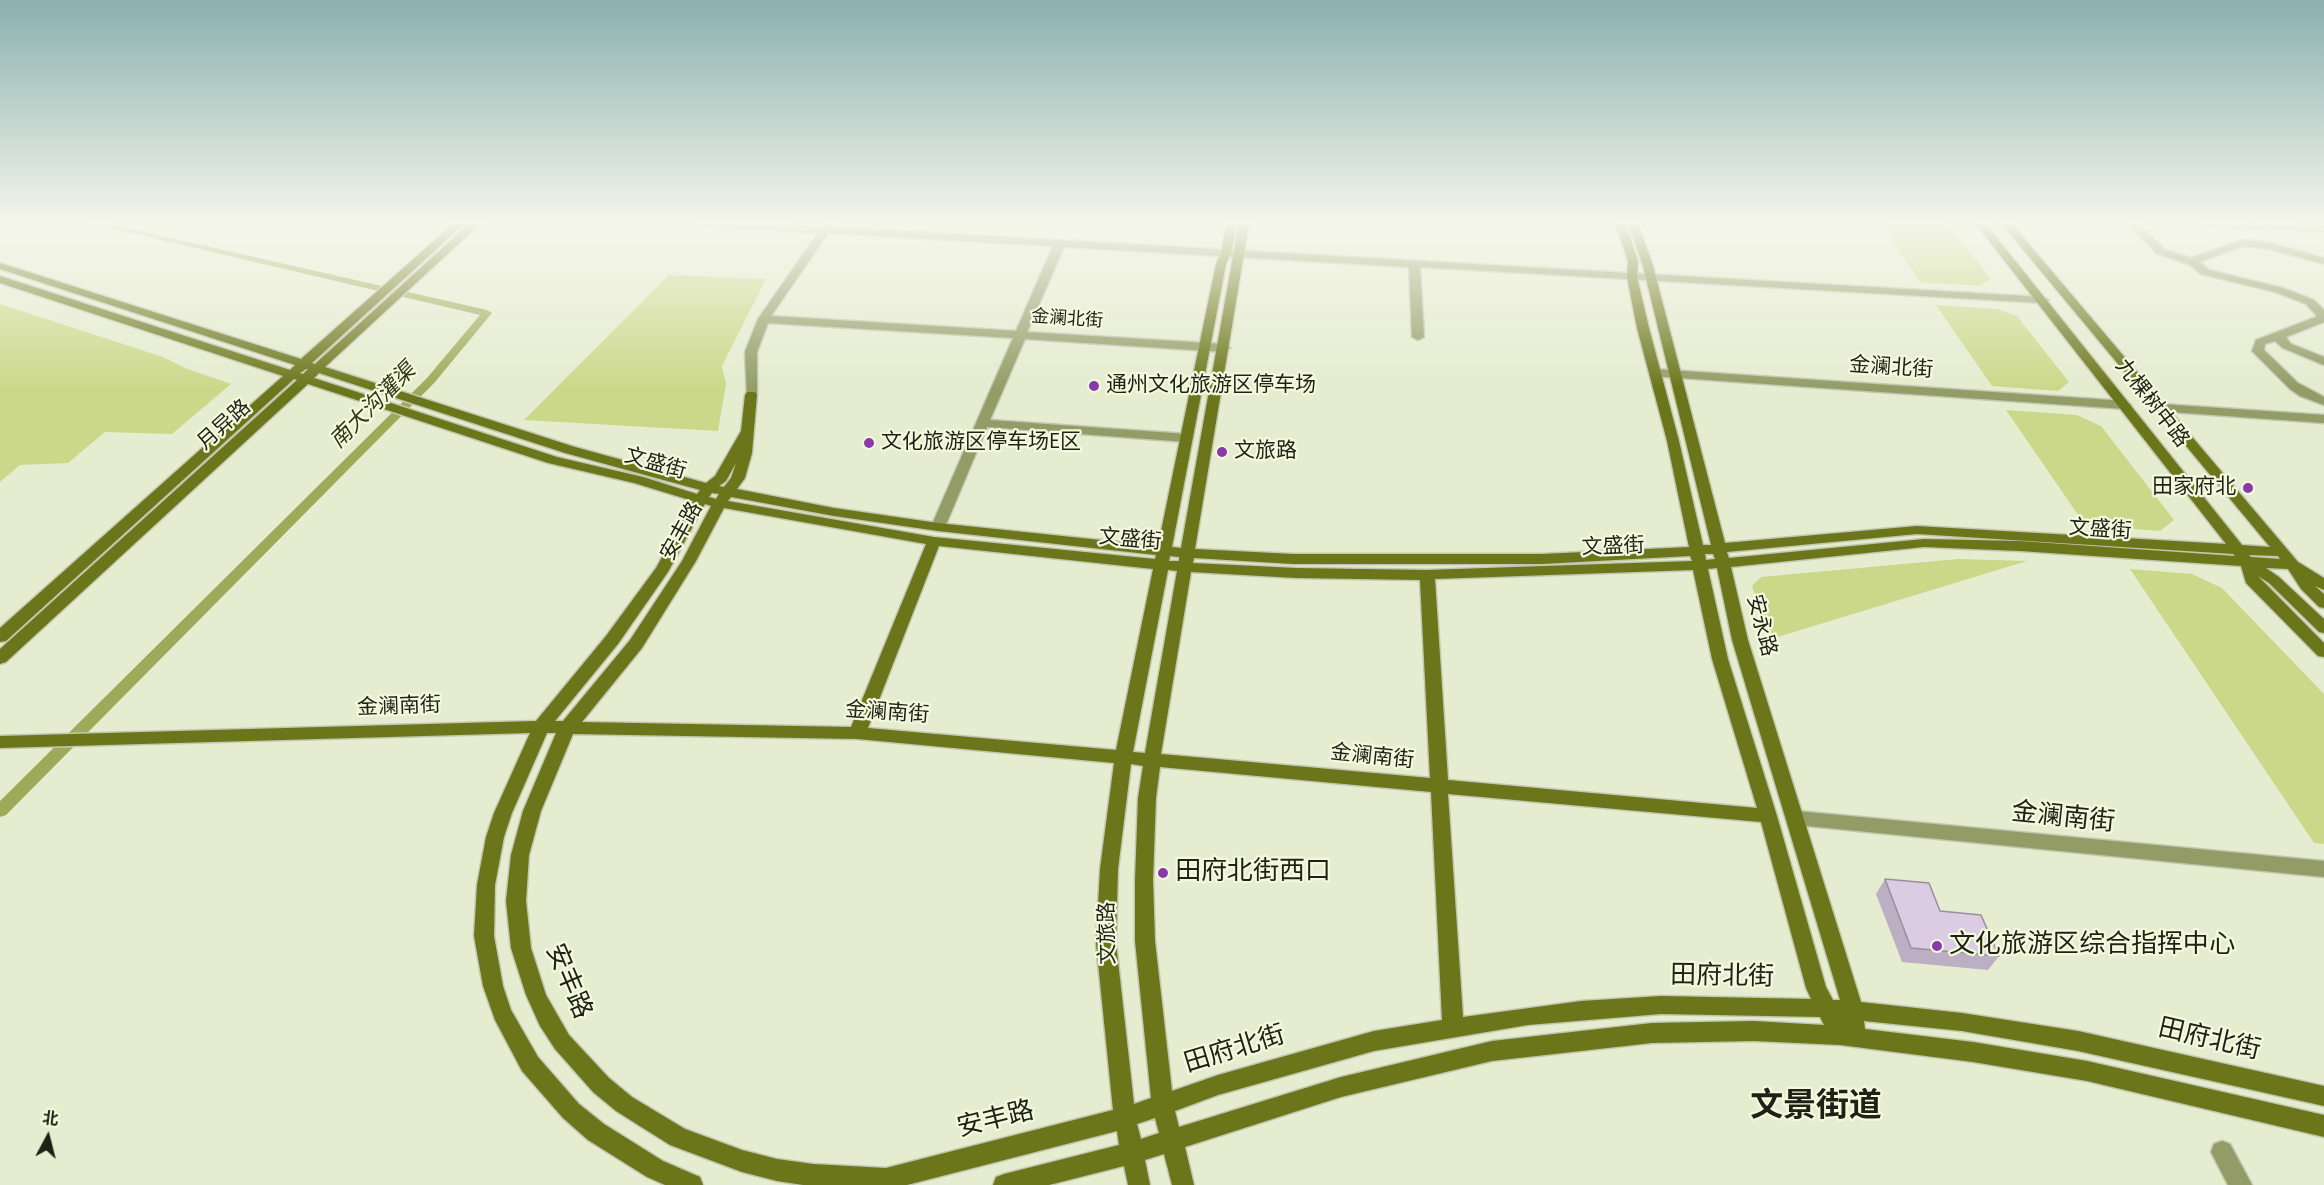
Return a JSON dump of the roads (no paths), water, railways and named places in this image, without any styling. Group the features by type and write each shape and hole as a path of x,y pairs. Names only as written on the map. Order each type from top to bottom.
{"main road":[{"name":"文盛街","path":"35,278 296,370"},
{"name":"月异路","path":"0,637 398,278"},
{"name":"月异路","path":"0,658 416,278"},
{"name":"文旅路","path":"1139,1185 1125,1118 1106,943 1109,869 1123,757 1218,278"},
{"name":"文旅路","path":"1183,1185 1162,1103 1145,941 1146,820 1152,759 1224,348 1230,278"},
{"name":"安永路","path":"1632,278 1699,558 1720,660 1768,816 1816,988 1824,1008 1848,1036"},
{"name":"安永路","path":"1649,278 1721,556 1740,640 1849,992 1852,1011 1848,1036"},
{"name":"九棵树中路","path":"2025,278 2248,563 2274,580 2324,628"},
{"name":"九棵树中路","path":"2052,278 2293,566 2306,586 2324,603"},
{"name":"文盛街","path":"0,279 296,370 375,388 553,460 714,496 936,534 1296,573 1427,575 1924,543 2020,546 2293,566"},
{"name":"文盛街","path":"312,374 365,398 453,420"},
{"name":"安丰路","path":"692,1185 624,1152 571,1111 530,1064 506,1022 493,986 484,936 484,902 489,861 503,813 541,727 612,640 714,496 738,478 746,453 751,395"},
{"name":"安丰路","path":"714,496 689,561 636,644 567,728 532,811 523,844 517,890 519,936 527,971 548,1019 580,1064 624,1104 678,1137 742,1161 777,1170 850,1178 886,1179 1125,1118"},
{"name":"文盛街","path":"1721,556 1917,530 2281,552"},
{"path":"857,734 936,534"},
{"name":"文盛街","path":"1186,560 1699,558"},
{"path":"2248,563 2251,580 2324,652"},
{"path":"2293,566 2324,585"},
{"path":"1427,575 1453,1028"},
{"name":"金澜南街","path":"0,742 541,727 857,734 1768,816"},
{"name":"田府北街","path":"1125,1118 1162,1103 1374,1041 1570,1011 1638,1006 1737,1005 1824,1008 1962,1022 2078,1041 2324,1096"},
{"path":"1004,1185 1131,1153 1172,1138 1341,1087 1492,1052 1653,1033 1754,1031 1848,1036 1995,1056 2088,1071 2324,1126"}],"street":[{"name":"安丰路","path":"751,395 751,352 764,319 790,278"},
{"path":"936,534 1044,278"},
{"path":"1415,278 1418,336"},
{"path":"1671,278 2043,300"},
{"path":"2222,278 2300,296 2322,314 2321,319 2316,322 2260,342 2258,351 2294,386 2304,393 2324,400"},
{"name":"金澜北街","path":"764,319 1224,348"},
{"path":"2280,336 2287,345 2324,361"},
{"name":"金澜北街","path":"1655,373 2125,405"},
{"path":"2161,408 2324,419"},
{"path":"982,423 1187,438"},
{"name":"金澜南街","path":"1797,819 2324,869"},
{"path":"2222,1152 2241,1185"}],"waterway":[{"name":"南大沟灌渠","path":"0,811 431,380 487,313 335,278"}],"place":[{"name":"通州文化旅游区停车场","path":"1094,386"},
{"name":"文化旅游区停车场E区","path":"869,443"},
{"name":"文旅路","path":"1222,452"},
{"name":"田家府北","path":"2248,488"},
{"name":"田府北街西口","path":"1163,873"},
{"name":"文化旅游区综合指挥中心","path":"1937,946"}],"district":[{"name":"文景街道","path":"1816,1109"}]}
